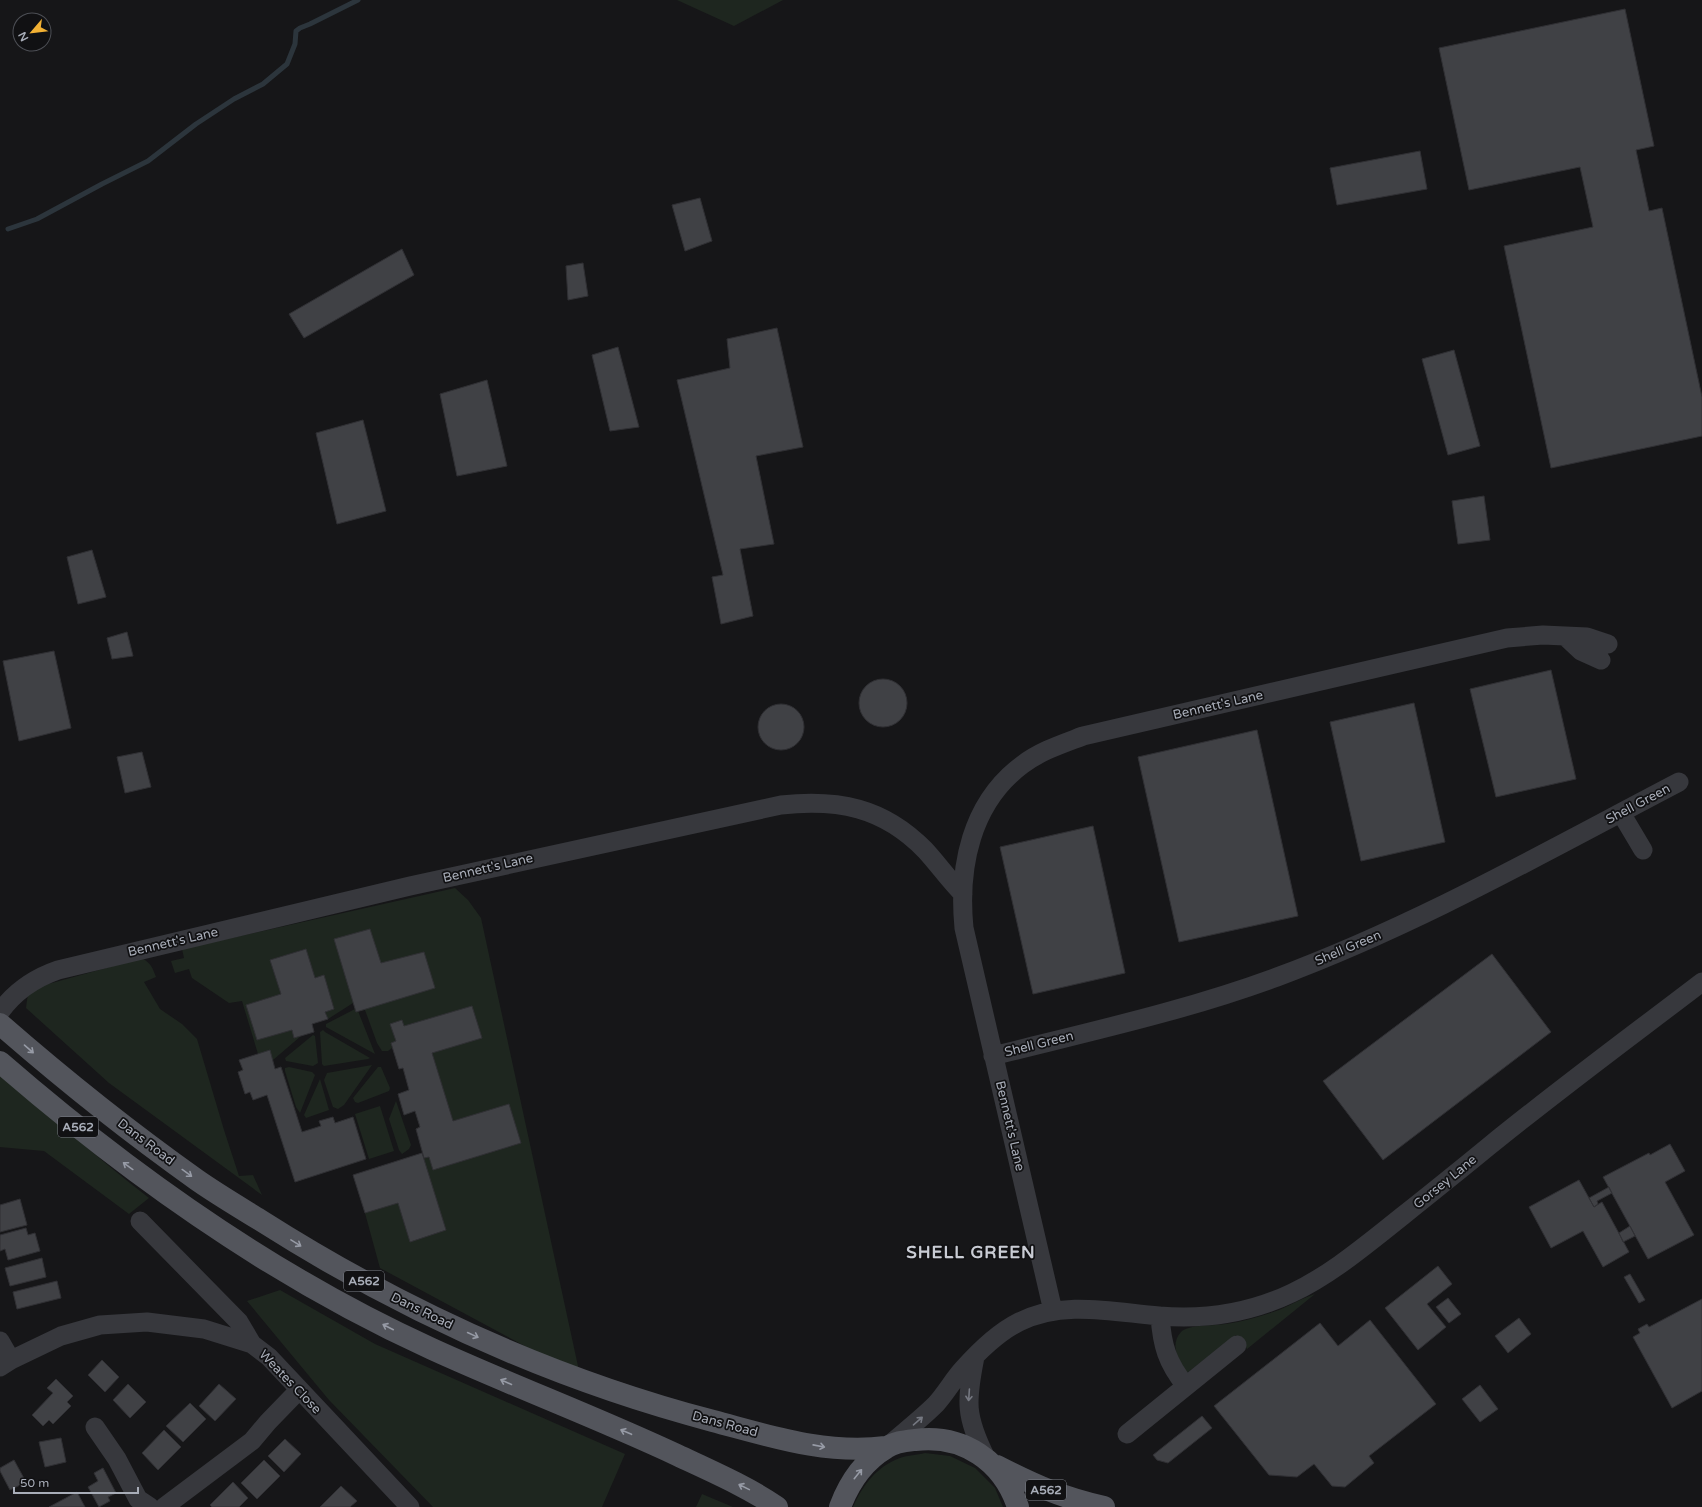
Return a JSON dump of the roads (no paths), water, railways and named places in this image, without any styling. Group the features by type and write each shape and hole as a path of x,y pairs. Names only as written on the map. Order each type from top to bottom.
{"main road":[{"name":"Dans Road","path":"0,1024 53,1070 106,1112 199,1181 310,1252 414,1307 491,1344 574,1377 668,1409 781,1439 834,1449 851,1450 887,1447"},
{"name":"A562","path":"0,1062 128,1167 229,1236 295,1277 370,1318 430,1348 645,1440 758,1495 777,1507"},
{"name":"A562","path":"840,1507 851,1483 859,1472 887,1447 920,1439 946,1440 973,1450 989,1461 1048,1491 1083,1503 1104,1507"},
{"name":"A562","path":"989,1461 1006,1480 1018,1507"}],"street":[{"name":"Bennett's Lane","path":"1053,1311 993,1056 964,928 962,910 964,869 970,840 984,806 1007,777 1022,764 1040,753 1083,736 1507,638 1543,635 1587,636 1605,652"},
{"name":"Shell Green","path":"993,1056 1190,1006 1277,978 1376,937 1424,914 1509,872 1679,782"},
{"name":"Bennett's Lane","path":"0,1012 16,993 31,982 58,970 433,880 781,805 804,802 827,803 865,810 900,827 925,850 950,881 963,894"},
{"path":"1621,813 1643,850"},
{"name":"Gorsey Lane","path":"887,1447 936,1403 962,1370 985,1345 1021,1321 1053,1311 1093,1309 1160,1316 1210,1316 1230,1313 1273,1301 1318,1279 1352,1256 1537,1108 1702,982"},
{"path":"140,1221 239,1322 252,1344"},
{"path":"1160,1316 1164,1346 1168,1360 1175,1373 1186,1386"},
{"name":"Weates Close","path":"6,1364 61,1336 100,1325 148,1322 197,1328 252,1344 269,1357 410,1507"},
{"path":"0,1341 6,1364"},
{"path":"1127,1434 1237,1344"},
{"path":"975,1357 968,1396 969,1410 972,1425 989,1461"},
{"path":"164,1507 252,1441 299,1390"},
{"path":"94,1427 117,1459 138,1499 150,1507"}],"waterway":[{"path":"8,229 37,219 148,161 196,124 234,99 263,84 287,64 295,44 296,31 358,0"}],"district":[{"name":"SHELL GREEN","path":"971,1252"}]}
